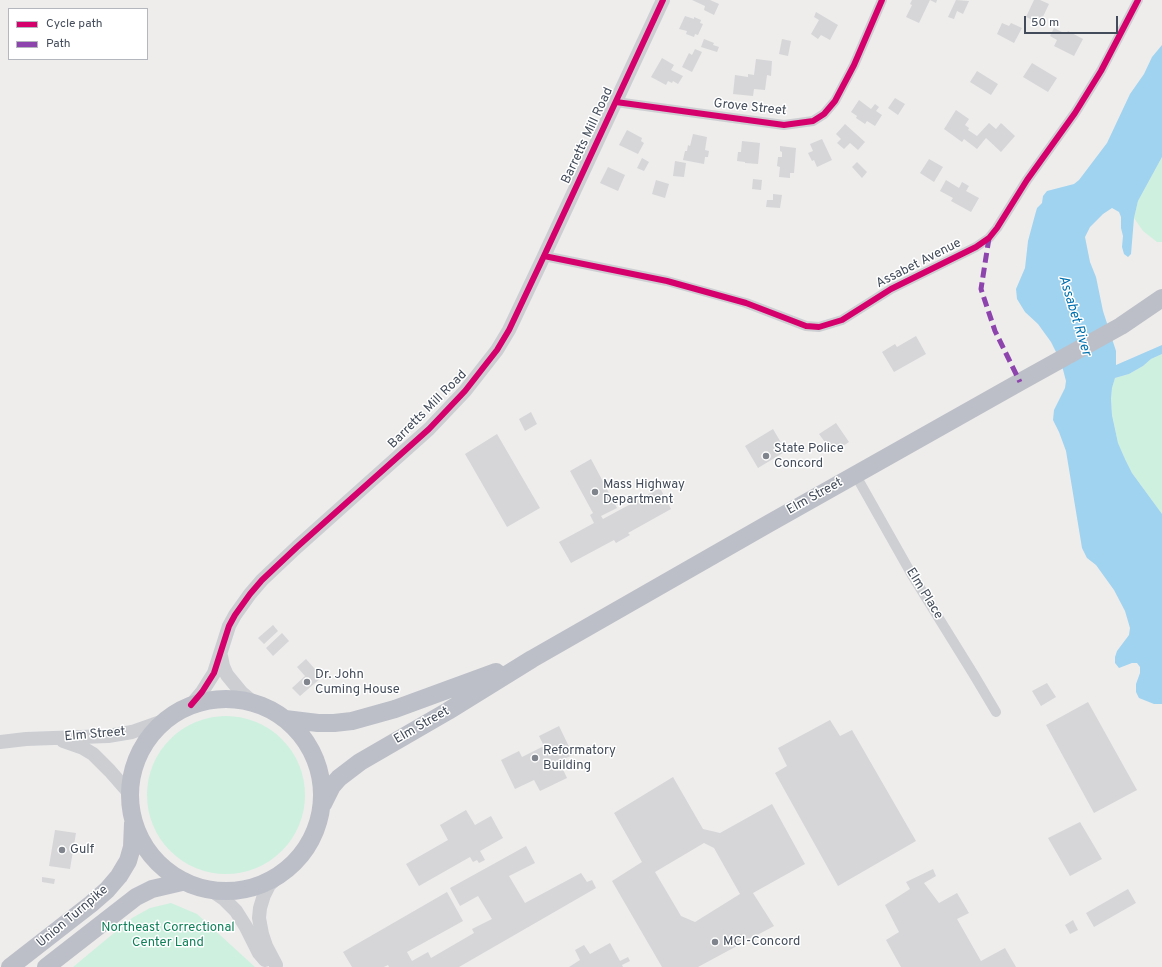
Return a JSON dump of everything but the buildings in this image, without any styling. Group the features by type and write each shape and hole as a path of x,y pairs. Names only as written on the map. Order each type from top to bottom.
{"highway":[{"path":"1121,326 1162,298"},
{"path":"1121,326 1162,310"},
{"name":"Elm Street","path":"182,882 195,887 210,890 233,890 248,888 274,877 287,869 298,859 313,837 322,814 324,804 332,786 349,769 448,711 532,659 855,474 1121,326"},
{"name":"Elm Street","path":"285,720 334,723 370,717 532,659"},
{"path":"182,882 164,868 146,846 139,832 132,804 130,784 136,759 142,746 151,734 166,720 191,705 202,701 226,698 239,699 276,712 299,734 315,759 321,779 324,804"},
{"name":"Union Turnpike","path":"10,967 91,904 107,890 119,876 128,861 132,847 134,833 132,804"},
{"name":"Union Turnpike","path":"46,967 136,898 152,889 182,882"}],"street":[{"name":"Barretts Mill Road","path":"191,705 211,678 221,656 229,626 235,615 262,580 429,429 461,396 497,350 509,330 663,0"},
{"name":"Grove Street","path":"616,102 784,125 814,121 824,114 835,101 854,65 882,0"},
{"name":"Assabet Avenue","path":"544,256 667,280 746,303 806,326 818,327 842,320 891,289 976,247 989,238 997,228 1027,180 1050,150 1075,113 1101,71 1138,0"},
{"name":"Elm Place","path":"855,474 912,575 996,712"},
{"path":"221,656 227,675 241,692 254,703"},
{"name":"Elm Street","path":"0,742 26,739 95,738 132,732 166,720"},
{"name":"Elm Street","path":"47,739 73,744 93,754 110,771 132,804"},
{"path":"277,966 266,946 262,934 259,918 260,908 269,885 287,869"},
{"path":"210,890 224,899 236,911 246,926 259,953 265,960 277,966"}],"green space":[{"path":"1162,157 1162,242 1157,242 1143,231 1134,218 1138,201"},
{"path":"1162,354 1162,514 1132,473 1125,459 1118,443 1112,414 1111,399 1115,378 1129,374 1143,366 1151,359"},
{"path":"218,716 234,716 249,719 263,725 282,739 292,751 302,772 305,795 302,818 292,839 282,851 270,861 249,871 234,874 218,874 203,871 182,861 170,851 160,839 150,818 147,803 147,787 150,772 160,751 170,739 182,729 203,719"},
{"name":"Northeast Correctional Center Land","path":"171,903 197,914 255,967 73,967 132,918 150,908"}],"water":[{"name":"Assabet River","path":"1162,45 1162,157 1138,201 1134,218 1131,254 1128,257 1124,254 1122,247 1123,236 1121,217 1119,212 1112,208 1103,214 1090,227 1085,237 1090,262 1096,277 1103,311 1116,351 1116,365 1162,345 1162,354 1151,359 1143,366 1129,374 1115,378 1111,399 1112,415 1118,443 1125,459 1132,473 1162,514 1162,704 1154,704 1139,698 1136,692 1136,684 1140,673 1140,667 1137,663 1132,663 1119,668 1115,663 1117,651 1129,635 1130,628 1125,611 1114,590 1096,565 1087,558 1082,548 1066,451 1053,420 1054,410 1065,388 1066,381 1061,362 1051,342 1038,324 1025,312 1017,299 1016,289 1025,268 1028,241 1037,208 1042,203 1043,196 1047,191 1074,184 1079,180 1107,143 1130,94 1144,74 1152,57"}],"marked path":[{"path":"989,238 981,289 995,331 1020,382"}],"cycle path":[{"path":"191,705 202,692 214,673 229,626 235,615 262,580 429,429 465,391 497,350 509,330 663,0"},
{"path":"616,102 784,125 813,121 824,114 835,101 854,65 882,0"},
{"path":"544,256 667,281 746,303 806,326 819,327 842,320 891,289 976,247 989,238 997,228 1027,180 1075,113 1101,71 1138,0"}],"place":[{"name":"State Police Concord","path":"766,456"},
{"name":"Mass Highway Department","path":"595,492"},
{"name":"Dr. John Cuming House","path":"307,682"},
{"name":"Reformatory Building","path":"535,758"},
{"name":"Gulf","path":"62,850"},
{"name":"MCI-Concord","path":"715,942"}]}
